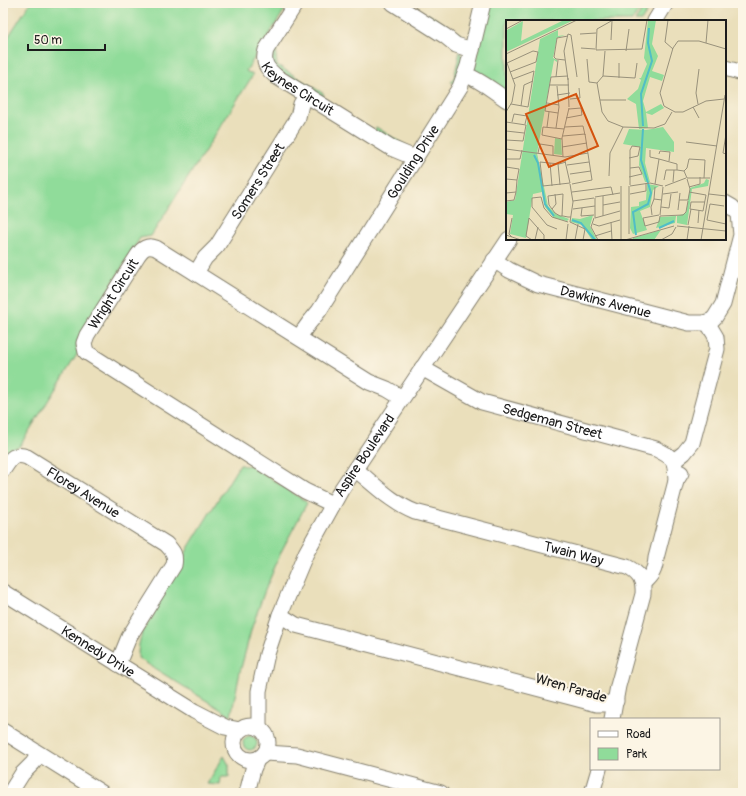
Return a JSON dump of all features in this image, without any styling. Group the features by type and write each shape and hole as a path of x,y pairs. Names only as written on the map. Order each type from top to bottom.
{"street":[{"name":"Keynes Circuit","path":"296,3 266,50 264,63 270,72 391,148 402,159 413,162"},
{"path":"392,3 445,36 456,45 473,46"},
{"name":"Goulding Drive","path":"302,339 313,326 319,311 413,162 464,77 483,3"},
{"path":"656,20 666,3"},
{"path":"726,68 743,73"},
{"path":"464,77 487,87 506,99"},
{"name":"Somers Street","path":"199,274 210,262 217,246 298,117 301,104 310,97"},
{"path":"726,200 735,202 743,207"},
{"path":"612,718 618,686 643,594 641,579 656,558 676,482 681,474 682,463 677,459 689,448 692,443 717,349 717,340 709,325 723,304 742,233 740,214 726,204"},
{"name":"Aspire Boulevard","path":"247,790 256,739 259,691 267,654 280,615 306,553 330,507 352,472 508,240"},
{"name":"Wright Circuit","path":"330,507 314,500 305,491 89,354 85,349 84,343 87,335 138,255 144,248 150,246 156,248 374,385 383,394 400,401"},
{"name":"Dawkins Avenue","path":"496,258 513,265 523,276 538,284 689,323 709,325"},
{"name":"Sedgeman Street","path":"424,365 438,377 477,400 656,449 669,449 677,453 677,459"},
{"name":"Florey Avenue","path":"3,470 15,456 22,455 27,457 166,544 175,554 174,565 114,661"},
{"name":"Twain Way","path":"352,472 365,485 383,493 409,510 626,567 641,579"},
{"name":"Kennedy Drive","path":"3,592 194,711 225,727 256,739"},
{"name":"Wren Parade","path":"280,615 296,625 597,704 606,704 616,701"},
{"path":"616,701 619,718"},
{"name":"Kennedy Drive","path":"194,711 236,752"},
{"path":"3,731 102,793"},
{"path":"256,739 248,760 236,752 234,738 256,739 297,755 441,793"},
{"path":"10,793 22,774 27,760 36,752"},
{"name":"Aspire Boulevard","path":"236,752 247,790"},
{"path":"592,793 599,770"},
{"path":"601,793 608,770"}],"green space":[{"path":"30,3 289,3 246,71 253,75 151,236 140,238 78,340 76,347 78,353 19,447 10,450 3,459 3,45"},
{"path":"489,3 644,3 633,20 506,20 506,94 475,72 474,69"},
{"path":"647,3 653,3 642,20 636,20"},
{"path":"428,14 461,36 455,35 427,18"},
{"path":"273,51 277,53 277,65 324,94 321,98 277,69 272,62"},
{"path":"460,51 463,58 455,84 451,82 454,78"},
{"path":"376,127 408,147 405,149 375,131"},
{"path":"240,464 244,466 250,465 307,503 282,550 264,593 252,627 240,672 231,716 138,658 138,651 142,634 154,614 150,612"},
{"path":"247,736 253,736 257,740 257,746 253,750 247,750 243,746 243,740"},
{"path":"224,756 229,765 229,777 221,777 220,785 207,784"}]}
